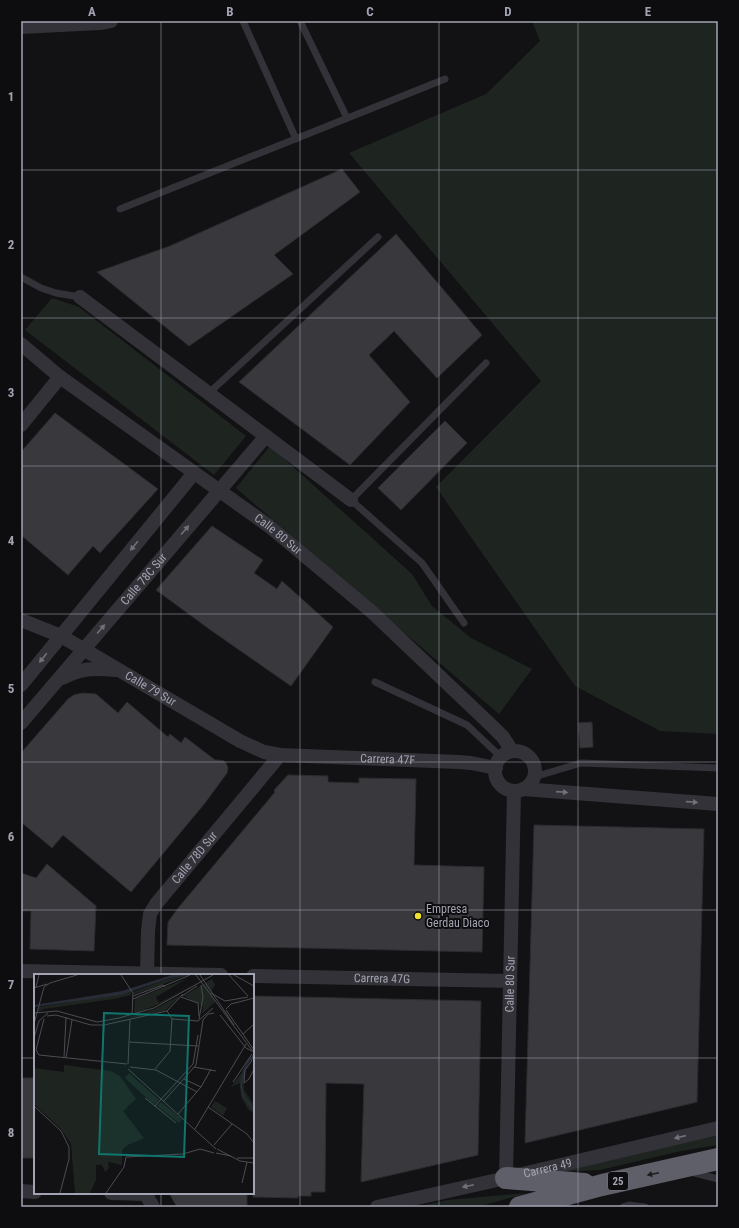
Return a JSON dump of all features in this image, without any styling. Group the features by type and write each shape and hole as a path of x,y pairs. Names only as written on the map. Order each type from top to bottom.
{"highway":[{"name":"25","path":"520,1207 602,1185 718,1159"},
{"path":"506,1178 602,1185"}],"street":[{"path":"21,27 111,21"},
{"path":"80,297 351,500"},
{"name":"Calle 80 Sur","path":"21,344 60,377 269,526 372,612 503,737 503,759"},
{"path":"21,425 60,377"},
{"name":"Calle 78C Sur","path":"21,723 266,436"},
{"path":"47,693 22,683 194,473"},
{"name":"Calle 79 Sur","path":"21,620 61,636 240,741 258,750 280,756"},
{"path":"58,680 76,671 94,668 118,670"},
{"path":"518,790 529,786 534,777 535,769 530,758 525,754 503,759 498,781 502,786 507,789 518,790 718,804"},
{"name":"Carrera 47F","path":"280,756 471,763 503,759"},
{"name":"Calle 78D Sur","path":"147,974 150,914 156,904 280,756"},
{"name":"Calle 80 Sur","path":"506,1178 510,981 518,790"},
{"path":"21,971 147,974"},
{"name":"Carrera 47G","path":"254,976 510,981"},
{"name":"Carrera 49","path":"376,1207 718,1128"},
{"path":"21,1191 34,1192"},
{"path":"146,1194 153,1207"}],"lane":[{"path":"243,21 296,139"},
{"path":"300,21 347,118"},
{"path":"120,209 445,79"},
{"path":"209,393 378,237"},
{"path":"21,278 41,288 56,293 80,297"},
{"path":"464,623 422,563 351,500 486,363"},
{"path":"376,682 467,725 503,759"},
{"path":"534,777 581,763 718,768"},
{"path":"676,1168 718,1179"},
{"path":"623,1207 629,1205 645,1207"}],"shaded area":[{"path":"532,21 718,21 718,734 660,731 575,686 436,487 541,381 349,153 486,94 540,41"},
{"path":"52,298 79,307 246,436 214,475 25,330"},
{"path":"270,446 412,574 432,606 471,638 532,669 499,714 236,488"},
{"path":"718,1132 718,1145 681,1151 600,1170 559,1172"},
{"path":"527,1193 478,1207 415,1207 447,1200"}],"building":[{"path":"342,169 360,192 274,255 293,274 189,346 97,272 170,246"},
{"path":"396,234 482,335 437,378 394,331 369,355 410,402 350,465 239,382"},
{"path":"55,413 158,489 100,553 93,546 68,575 21,535 21,452"},
{"path":"445,421 467,443 401,510 378,488"},
{"path":"212,526 263,560 254,573 277,589 282,581 333,627 291,686 156,590"},
{"path":"82,693 96,694 118,713 127,702 168,737 170,734 181,743 185,737 215,760 224,761 228,768 227,773 205,803 131,892 63,835 52,848 21,822 21,753 68,699 74,695"},
{"path":"592,722 593,747 580,748 578,723"},
{"path":"288,775 328,776 328,782 359,783 359,778 416,779 414,865 484,867 482,952 167,945 168,922 275,792 274,790"},
{"path":"534,825 704,829 697,1102 525,1143"},
{"path":"47,864 96,906 94,951 30,949 31,911 21,911 21,873 36,878"},
{"path":"254,996 481,1001 478,1155 361,1182 364,1084 326,1083 325,1192 311,1192 311,1196 298,1196 298,1198 253,1197"},
{"path":"21,1078 34,1078 34,1158 21,1158"},
{"path":"170,1194 247,1194 247,1207 177,1207"}],"place":[{"name":"Empresa Gerdau Diaco","path":"418,916"}]}
